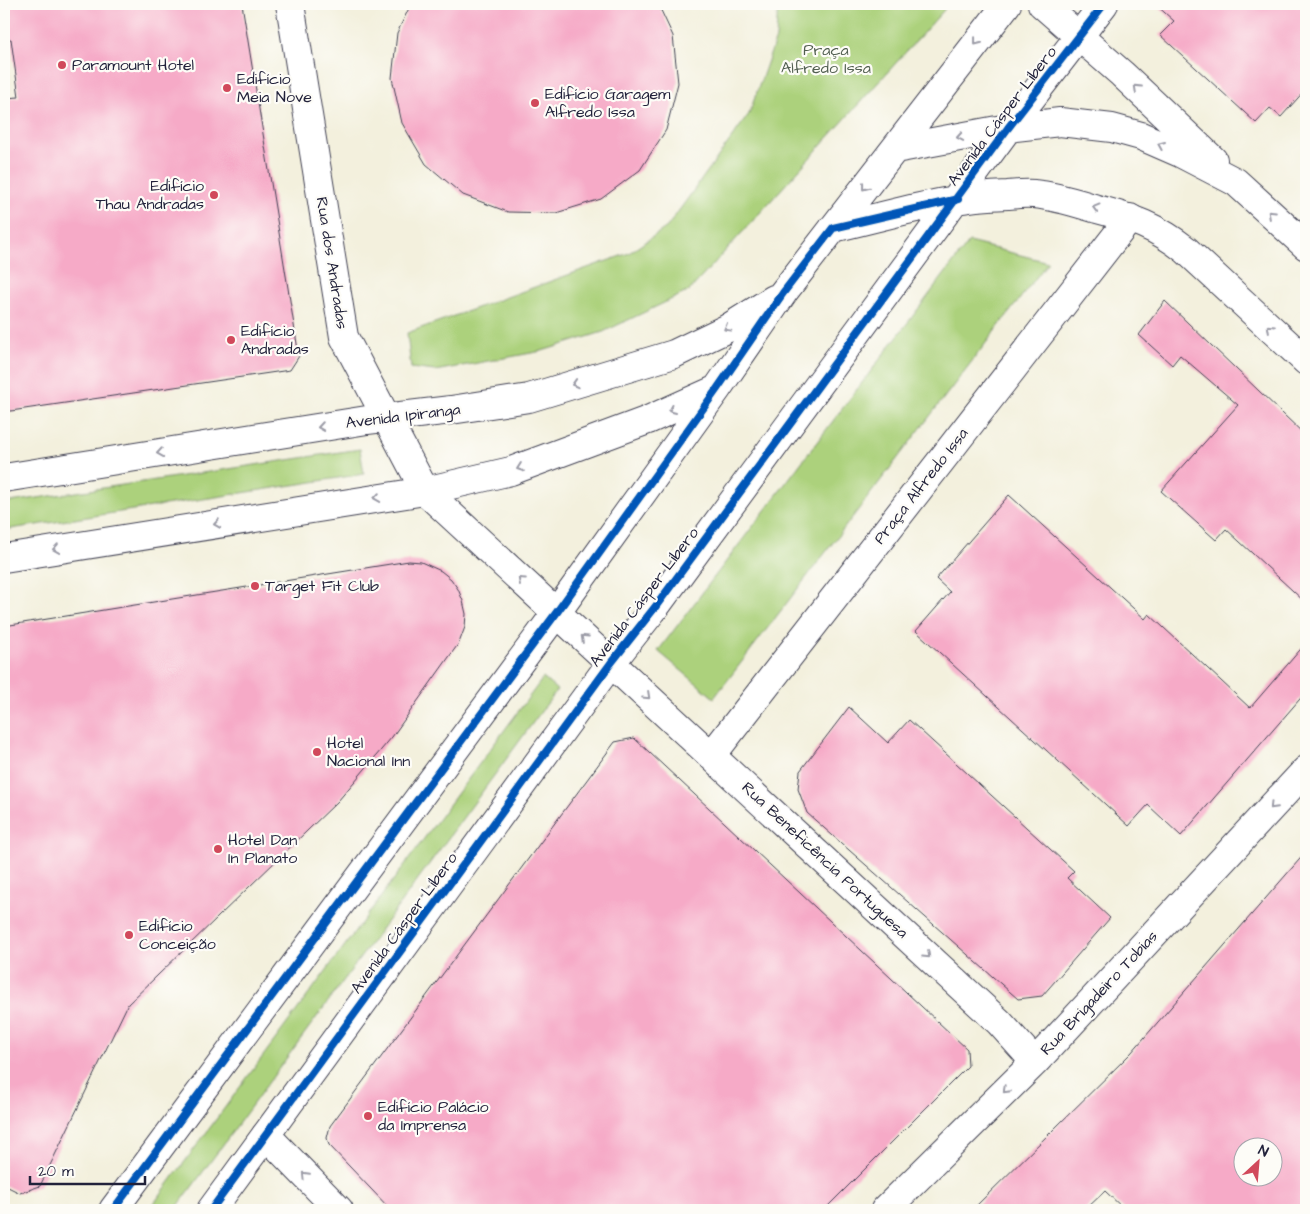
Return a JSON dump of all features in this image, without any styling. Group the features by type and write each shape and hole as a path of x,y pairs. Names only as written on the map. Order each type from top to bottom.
{"main road":[{"name":"Rua dos Andradas","path":"290,4 344,337 425,491 611,663"},
{"path":"113,1210 557,612 717,390 784,293 1007,4"},
{"path":"1042,4 1122,74 1306,246"},
{"name":"Avenida Cásper Líbero","path":"211,1210 611,663 656,606 958,199 1008,128 1104,4"},
{"path":"895,149 1008,128 1060,122 1112,128 1141,136 1236,182"},
{"path":"833,228 958,199 995,195 1034,194 1074,202 1130,218 1150,226 1169,237 1186,250 1306,361"},
{"name":"Praça Alfredo Issa","path":"712,755 1130,218"},
{"name":"Avenida Ipiranga","path":"4,478 386,417 451,410 529,398 674,354 728,328 784,293"},
{"path":"4,558 425,491 511,471 648,420 717,390"},
{"name":"Rua Beneficência Portuguesa","path":"611,663 999,1022 1034,1062"},
{"name":"Rua Brigadeiro Tobias","path":"885,1210 1034,1062 1306,770"},
{"path":"266,1135 339,1210"}],"green space":[{"name":"Praça Alfredo Issa","path":"778,4 946,4 944,10 689,291 603,332 542,351 435,371 411,368 407,333 629,253 667,227 749,114 776,38"},
{"path":"969,242 1048,262 714,698 658,651"},
{"path":"360,449 364,474 4,530 4,503"},
{"path":"543,678 557,690 175,1210 149,1210"}],"building":[{"path":"4,4 242,4 299,356 290,370 4,412 4,98 19,97 11,39 4,40"},
{"name":"Edifício Garagem Alfredo Issa","path":"411,4 658,4 673,36 678,83 666,130 640,170 601,199 556,213 508,212 463,195 426,164 402,123 392,78 397,33"},
{"path":"1155,4 1306,4 1306,89 1281,117 1270,108 1256,123 1160,35 1174,21"},
{"path":"1165,301 1306,436 1306,603 1226,529 1216,540 1161,491 1238,405 1180,355 1172,365 1139,335"},
{"path":"1009,495 1145,619 1149,614 1250,708 1306,643 1306,692 1181,836 1148,805 1129,826 916,631 950,592 936,579"},
{"path":"409,561 421,562 441,571 451,579 458,589 466,614 465,627 459,643 392,737 338,801 128,1004 40,1186 20,1193 4,1185 4,626"},
{"path":"849,707 888,743 909,720 1074,871 1067,878 1110,918 1042,996 1018,999 807,813 798,789 800,771"},
{"path":"634,738 967,1049 968,1066 824,1210 391,1210 329,1145 327,1138 330,1126 615,742"},
{"path":"1306,852 1306,1210 1125,1210 1105,1191 1085,1210 972,1210 1131,1053"}],"cycle path":[{"path":"211,1210 611,663 656,606 1008,128 1104,4"},
{"path":"113,1210 557,612 717,389 783,293 833,228 958,199"}],"place":[{"name":"Paramount Hotel","path":"62,65"},
{"name":"Edifício Meia Nove","path":"227,88"},
{"name":"Edifício Garagem Alfredo Issa","path":"535,103"},
{"name":"Edifício Thau Andradas","path":"214,195"},
{"name":"Edifício Andradas","path":"231,340"},
{"name":"Target Fit Club","path":"255,586"},
{"name":"Hotel Nacional Inn","path":"317,752"},
{"name":"Hotel Dan In Planato","path":"218,849"},
{"name":"Edifício Conceição","path":"129,935"},
{"name":"Edifício Palácio da Imprensa","path":"368,1116"}]}
